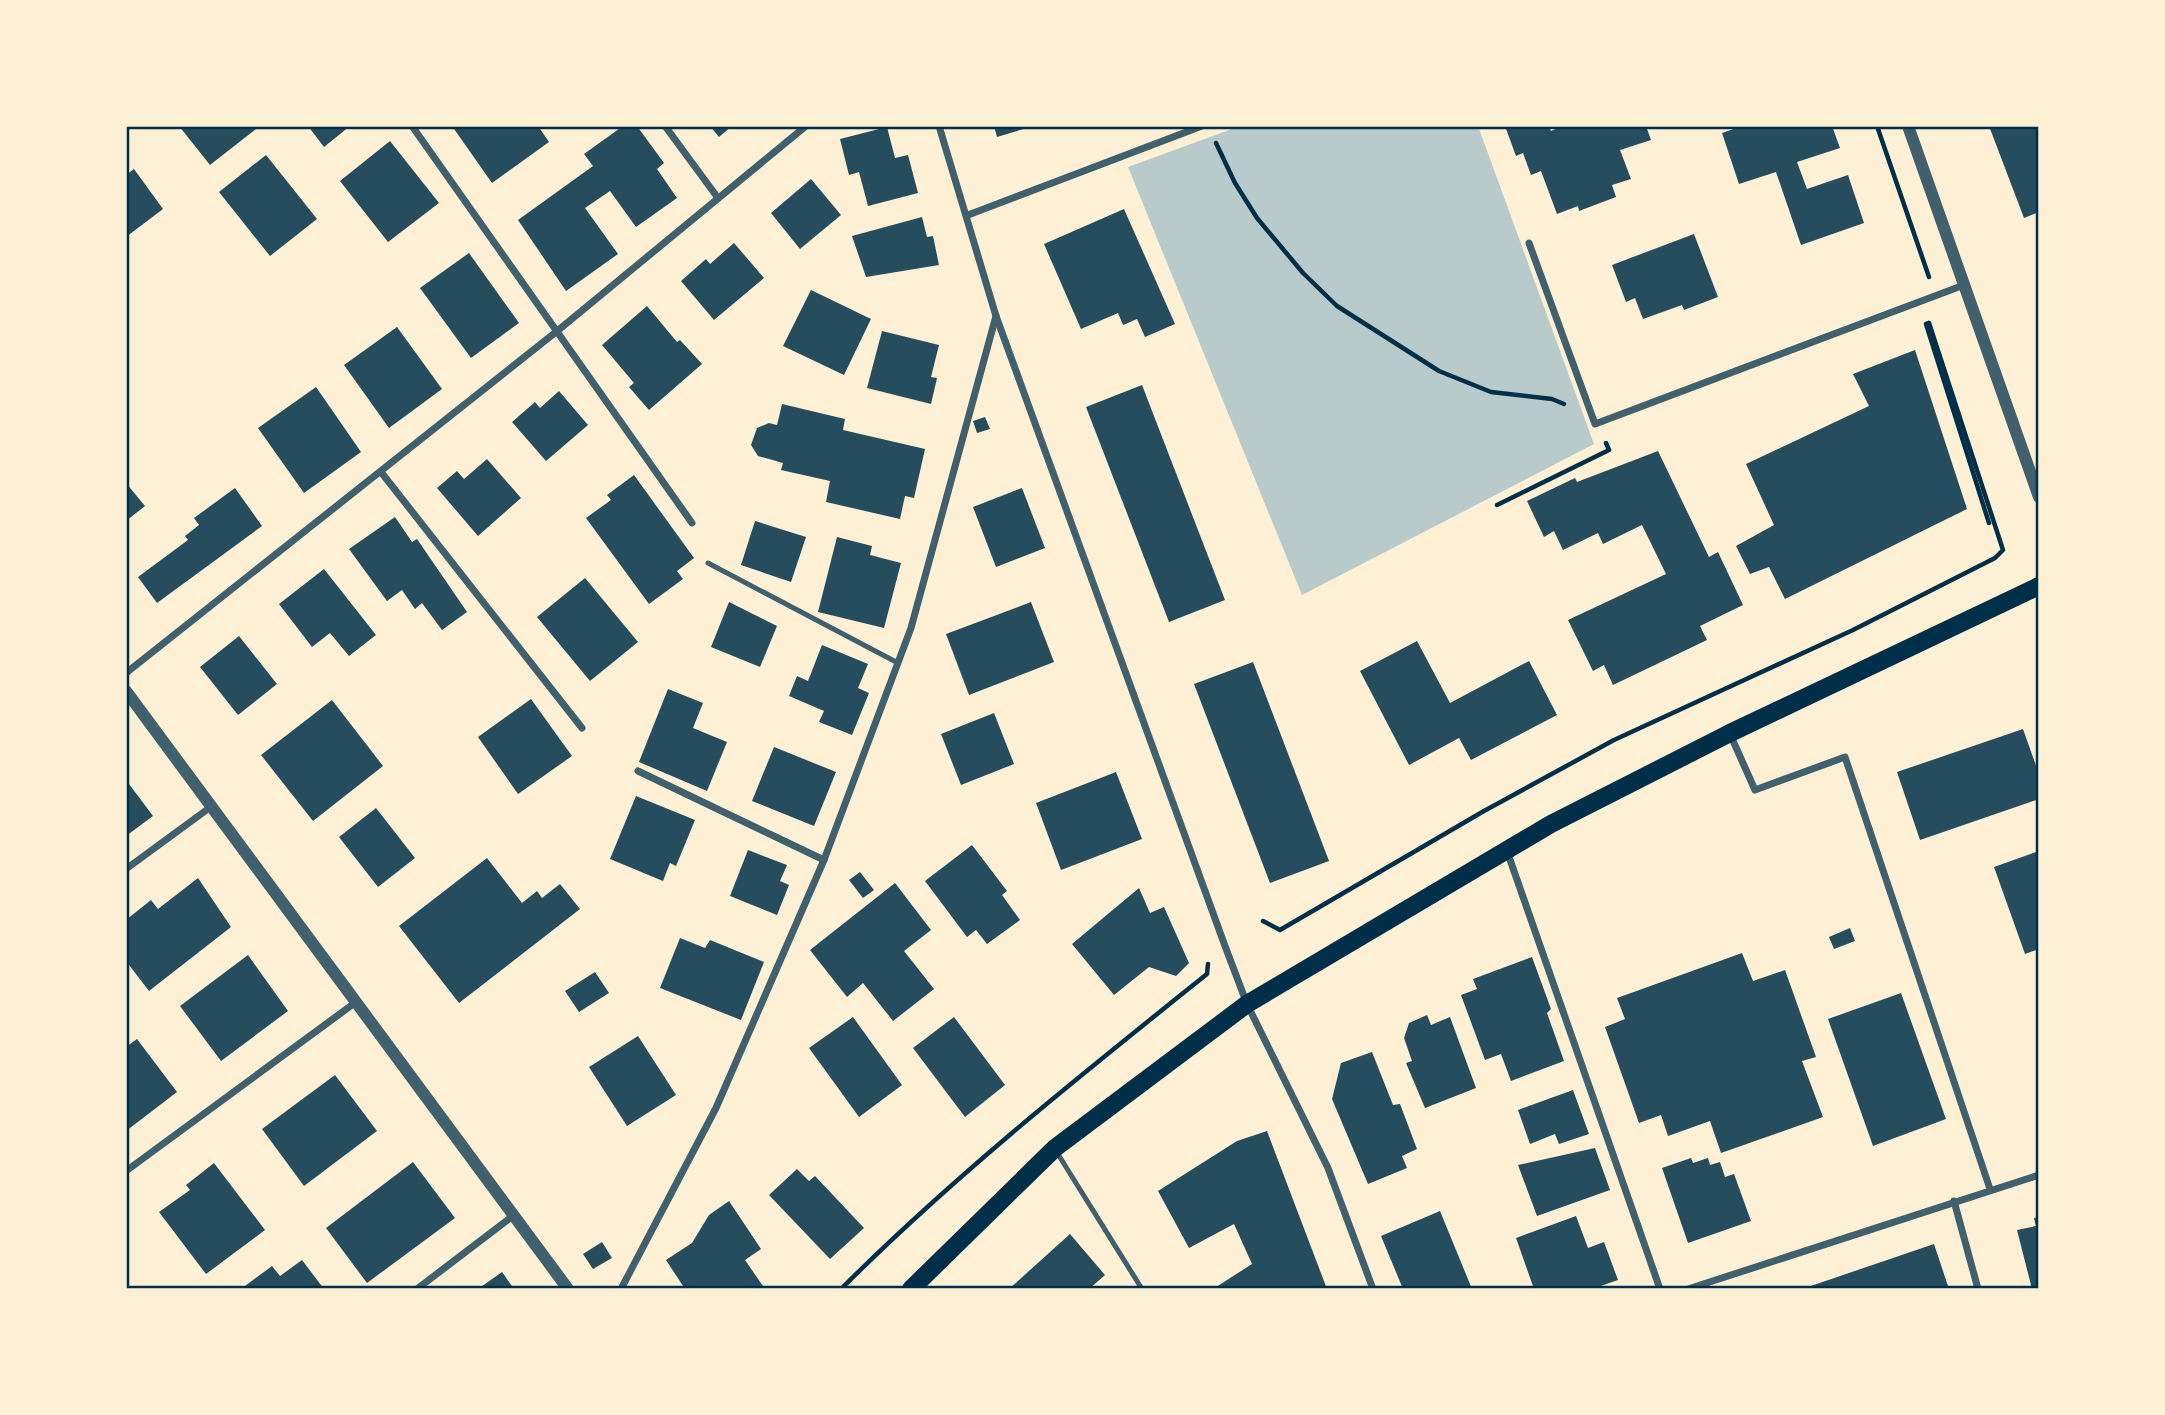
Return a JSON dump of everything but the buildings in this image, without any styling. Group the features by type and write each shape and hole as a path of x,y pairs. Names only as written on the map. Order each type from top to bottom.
{"main road":[{"path":"912,1289 1055,1148 1248,1004 1550,824 1730,733 2039,586"}],"street":[{"path":"412,126 692,523"},
{"path":"665,126 718,198"},
{"path":"126,673 556,332 806,126"},
{"path":"939,126 968,215 996,316 1248,1004 1328,1168 1373,1289"},
{"path":"968,215 1202,126"},
{"path":"1908,126 2039,497"},
{"path":"1529,243 1595,424 1964,285"},
{"path":"621,1289 716,1108 824,860 911,628 996,316"},
{"path":"381,472 582,728"},
{"path":"127,694 568,1289"},
{"path":"1730,733 1755,790 1845,757 1990,1189"},
{"path":"638,771 824,860"},
{"path":"126,869 212,806"},
{"path":"1507,850 1660,1289"},
{"path":"126,1171 356,1002"},
{"path":"1688,1289 2039,1175"},
{"path":"1954,1201 1978,1289"},
{"path":"417,1289 515,1215"}],"lane":[{"path":"708,563 898,663"},
{"path":"1055,1148 1142,1289"}],"path":[{"path":"1877,126 1929,279"},
{"path":"1213,138 1235,183 1257,218 1303,273 1337,306 1439,371 1491,392 1552,399 1592,414"},
{"path":"1263,921 1280,930 1484,811 1614,740 1853,630 1995,558 2003,550 1927,323 1989,523"},
{"path":"1497,505 1609,450 1595,424"},
{"path":"841,1289 951,1184 1053,1097 1207,974 1210,954"}],"shaded area":[{"path":"1240,126 1478,126 1594,444 1302,595 1128,167"}]}
